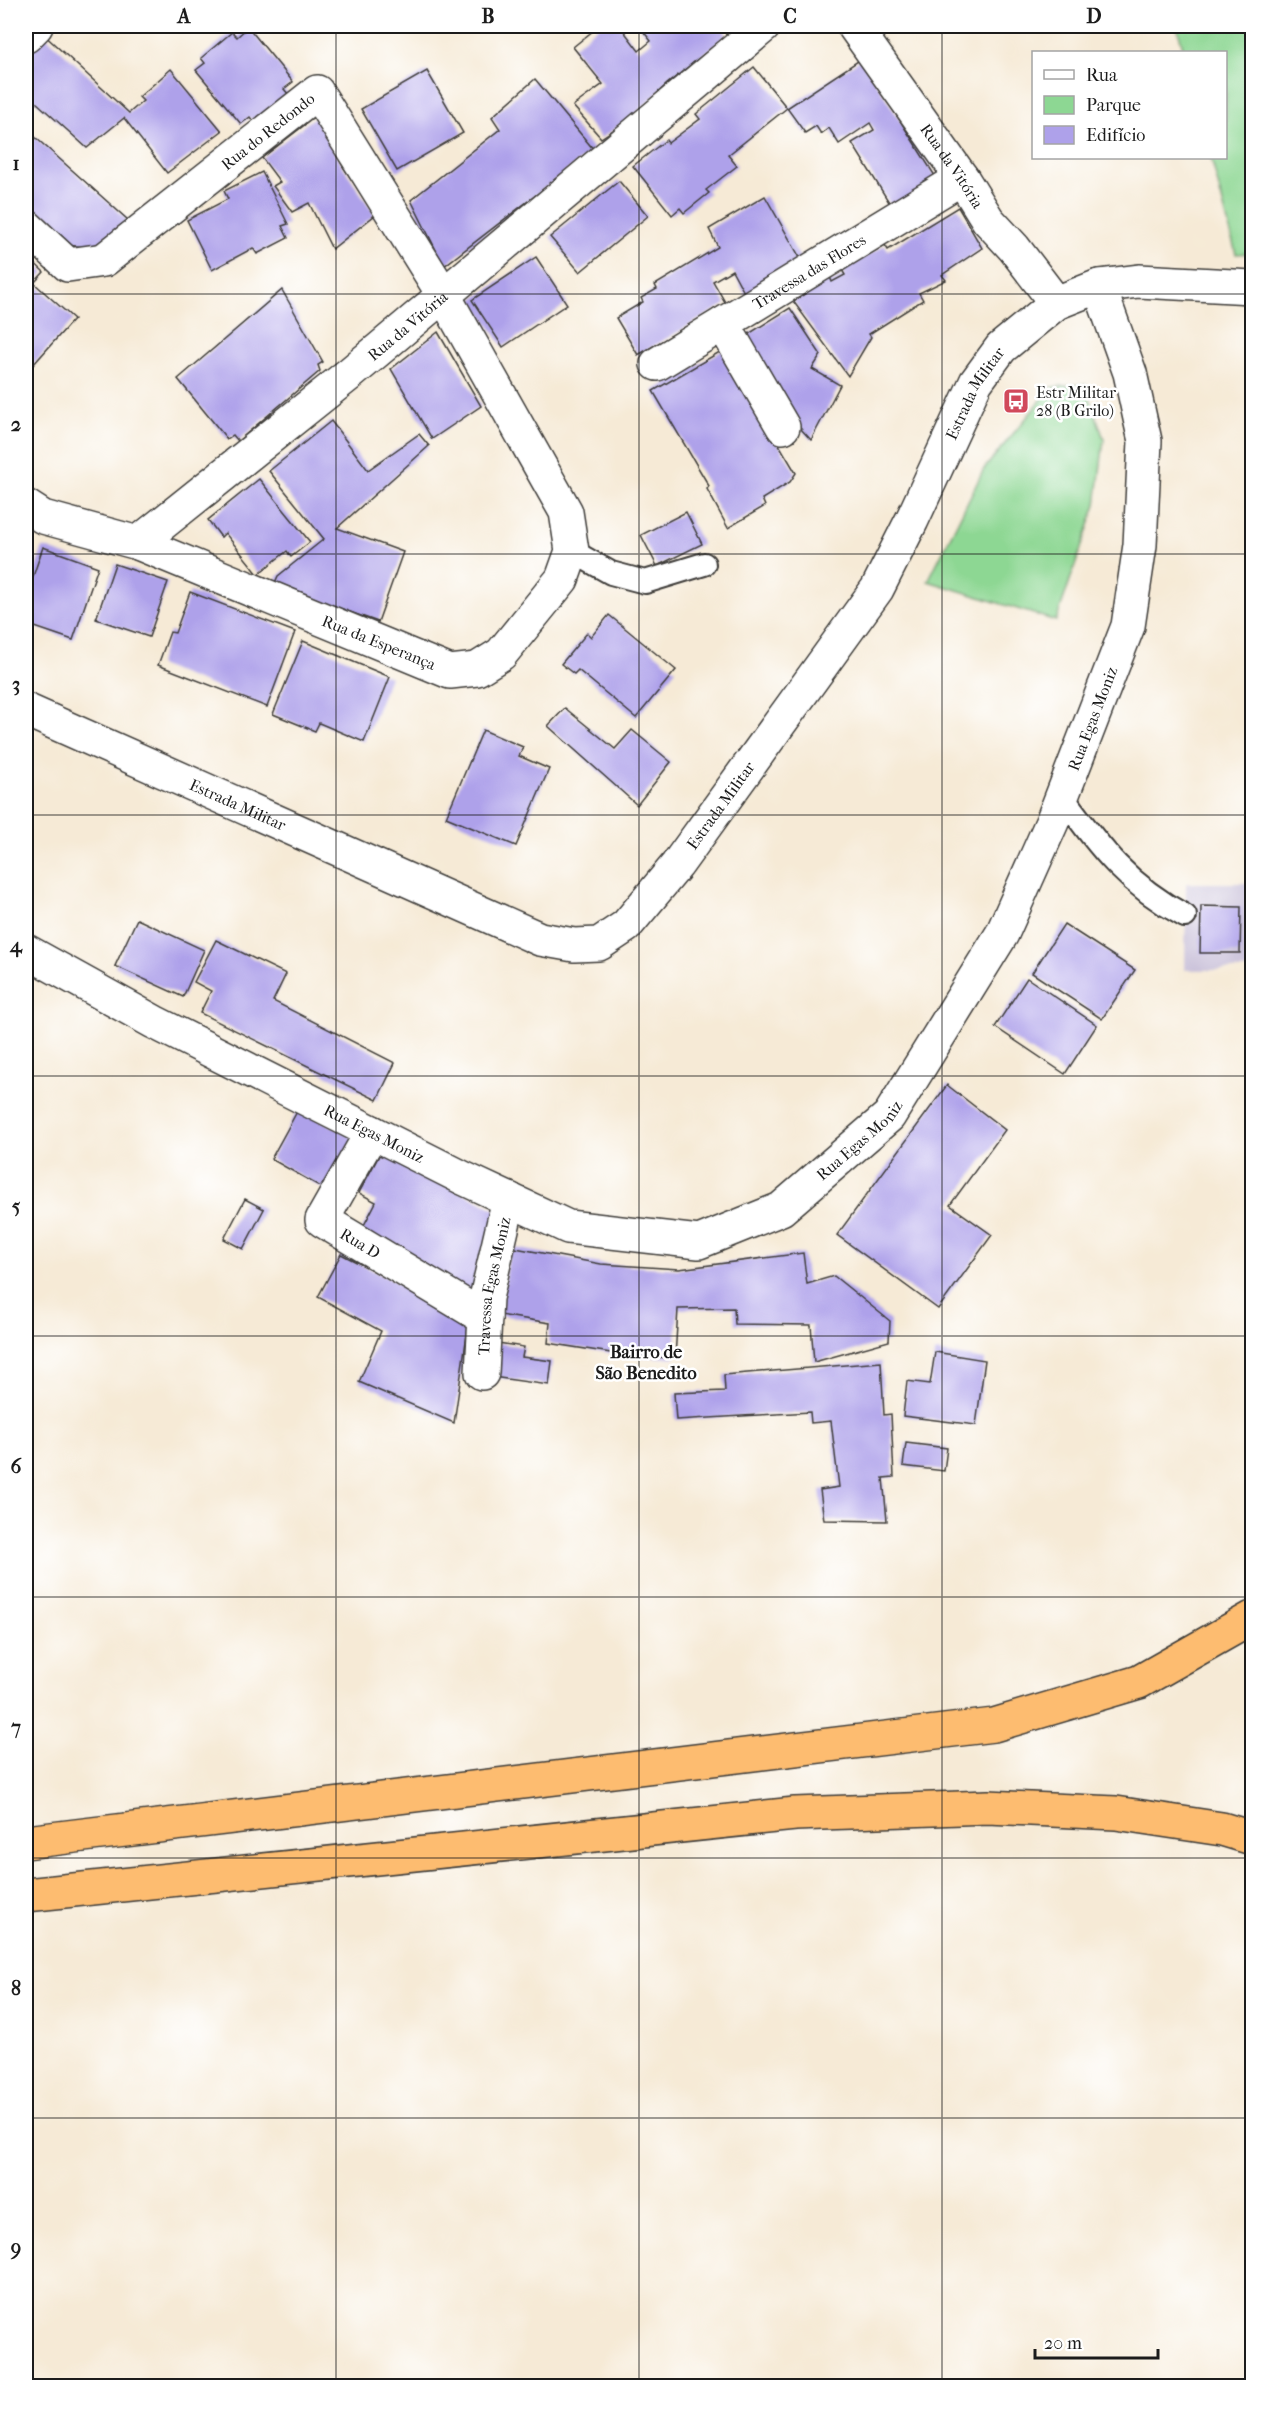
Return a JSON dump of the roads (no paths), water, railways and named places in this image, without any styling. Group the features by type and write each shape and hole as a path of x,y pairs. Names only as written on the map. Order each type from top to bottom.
{"highway":[{"path":"26,1842 994,1725 1139,1682 1252,1618"},
{"path":"26,1894 795,1814 987,1807 1116,1813 1222,1829 1252,1838"}],"street":[{"path":"26,36 36,26"},
{"name":"Rua da Vitória","path":"138,543 352,372 763,26"},
{"name":"Rua da Vitória","path":"854,26 962,178 988,220 1014,248 1056,303"},
{"name":"Rua do Redondo","path":"26,226 68,265 104,260 317,93 443,294"},
{"name":"Travessa das Flores","path":"657,364 962,178"},
{"name":"Estrada Militar","path":"26,710 540,939 574,945 599,944 626,926 677,865 877,590 976,382 1001,348 1056,303 1100,286 1139,281 1252,287"},
{"name":"Rua Egas Moniz","path":"26,951 154,1022 372,1132 568,1227 699,1242 781,1209 889,1116 1002,933 1062,796 1128,626 1140,545 1145,441 1130,373 1100,286"},
{"name":"Rua da Esperança","path":"138,543 450,672 477,669 501,654 562,579 572,551 566,512 443,294"},
{"path":"723,324 783,427"},
{"path":"26,506 43,517 138,543"},
{"name":"Rua D","path":"372,1132 322,1220 485,1318"},
{"name":"Travessa Egas Moniz","path":"482,1373 486,1298 509,1199"}],"lane":[{"path":"572,551 611,573 645,582 704,564"},
{"path":"1062,796 1092,838 1122,873 1158,902 1185,916"}],"place":[{"name":"Estr Militar 28 (B Grilo)","path":"1016,401"}],"district":[{"name":"Bairro de São Benedito","path":"646,1362"}]}
